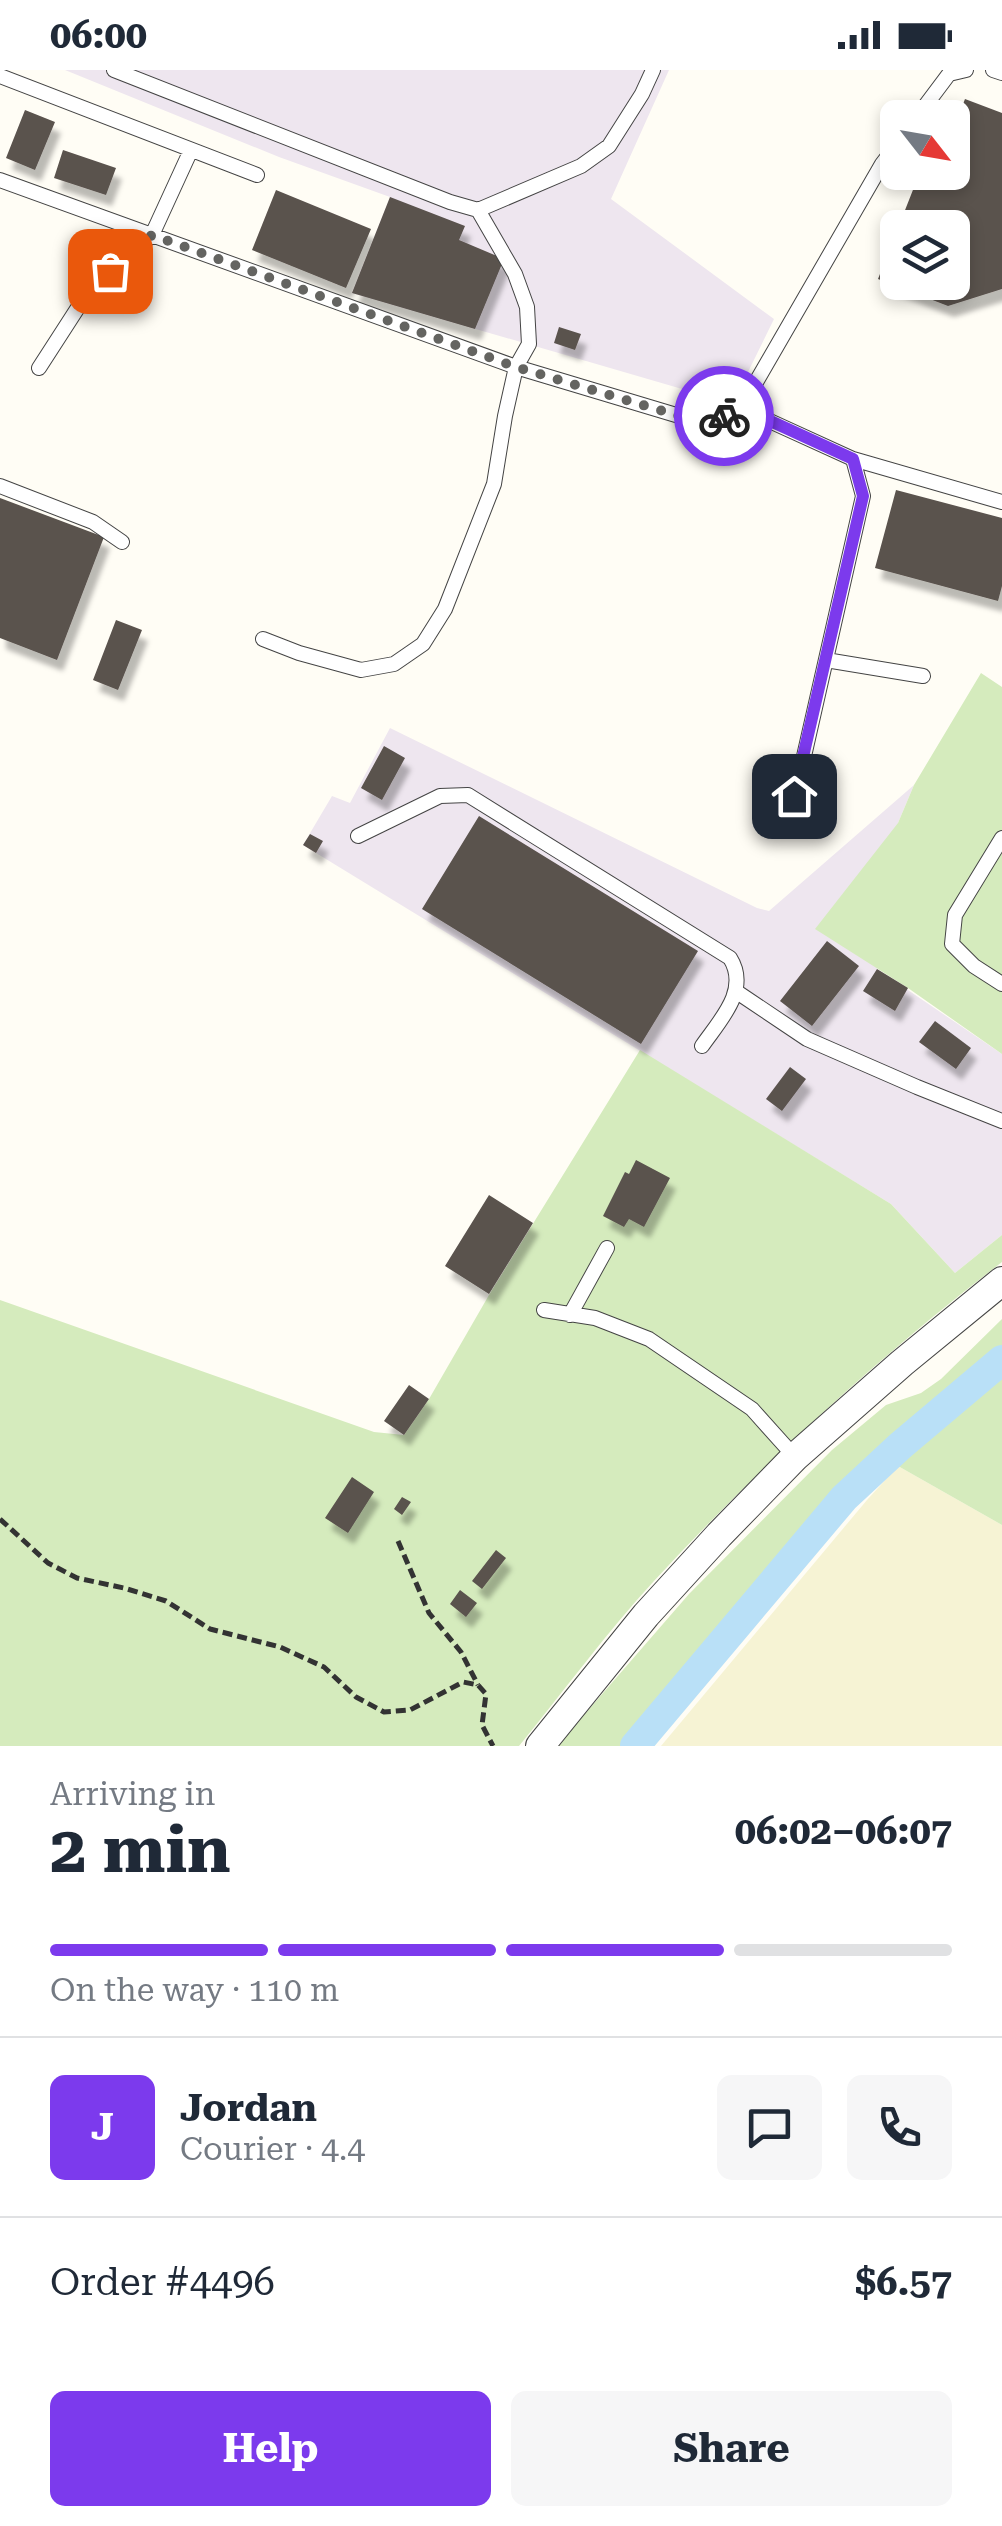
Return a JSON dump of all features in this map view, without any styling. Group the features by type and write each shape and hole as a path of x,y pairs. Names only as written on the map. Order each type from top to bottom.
{"street":[{"path":"540,1746 646,1615 794,1456 1002,1281"}],"lane":[{"path":"114,70 478,210 582,166 609,146 653,70"},
{"path":"930,100 949,74 966,70"},
{"path":"993,70 1002,74"},
{"path":"0,76 257,175"},
{"path":"40,368 90,289 152,235 192,150"},
{"path":"0,180 516,367 686,418 713,420 742,408 880,167"},
{"path":"263,639 361,670 394,664 423,644 445,609 494,484 516,367 529,344 527,306 515,274 478,210"},
{"path":"742,408 853,459 1002,502"},
{"path":"794,796 863,496 853,459"},
{"path":"0,486 93,522 122,542"},
{"path":"826,660 923,676"},
{"path":"358,836 440,796 468,795 730,958 737,969 737,992 702,1046"},
{"path":"1002,838 955,915 952,944 974,966 1002,984"},
{"path":"737,992 807,1040 1002,1121"},
{"path":"570,1314 607,1248"},
{"path":"544,1310 596,1318 649,1339 752,1409 794,1456"}],"path":[{"path":"0,1518 48,1563 78,1578 166,1602 210,1630 280,1648 324,1667 356,1697 384,1712 410,1710 462,1682 478,1684"},
{"path":"398,1541 429,1613 461,1652 486,1694 482,1724 494,1746"}],"shaded area":[{"path":"65,70 669,70 611,199 774,319 748,372 730,397 713,398 352,293 390,197 279,157"},
{"path":"390,728 769,911 914,785 898,823 877,969 1002,1054 1002,1235 955,1273 891,1204 303,845 332,796 350,803"},
{"path":"898,1466 1002,1525 1002,1746 661,1746 867,1500"}],"green space":[{"path":"981,673 1002,687 1002,1054 815,929 898,823 914,785"},
{"path":"640,1050 891,1204 955,1273 1002,1235 1002,1262 865,1375 736,1496 636,1601 519,1746 0,1746 0,1300 374,1432 404,1435"},
{"path":"1002,1319 1002,1349 839,1488 620,1746 557,1746 689,1594 832,1450 886,1405 921,1393 941,1379"},
{"path":"1002,1375 1002,1525 898,1466"}],"building":[{"path":"970,101 1002,113 1002,289 970,299 970,210 905,210 913,190 970,190"},
{"path":"25,110 55,122 35,170 6,158"},
{"path":"63,150 116,168 106,195 54,178"},
{"path":"276,190 371,229 346,288 252,250"},
{"path":"390,197 465,226 459,240 504,259 475,329 352,293"},
{"path":"932,300 967,300 948,306"},
{"path":"559,327 581,334 575,350 554,343"},
{"path":"896,490 1002,518 1002,586 998,601 875,568"},
{"path":"0,498 104,537 57,660 0,638"},
{"path":"116,620 142,630 118,690 93,680"},
{"path":"384,746 405,758 382,800 361,788"},
{"path":"479,816 698,951 641,1044 422,909"},
{"path":"310,834 323,841 316,853 303,845"},
{"path":"827,941 859,966 812,1026 780,1001"},
{"path":"877,969 908,988 895,1011 863,991"},
{"path":"935,1021 971,1048 956,1069 919,1042"},
{"path":"790,1067 806,1079 782,1111 766,1099"},
{"path":"636,1160 670,1178 644,1227 629,1219 624,1227 603,1216 625,1172 629,1174"},
{"path":"489,1195 533,1223 489,1294 445,1266"},
{"path":"409,1385 429,1399 404,1435 384,1421"},
{"path":"352,1477 374,1492 348,1533 325,1518"},
{"path":"402,1497 411,1502 402,1515 394,1509"},
{"path":"496,1550 506,1558 482,1589 472,1581"},
{"path":"460,1590 477,1603 466,1617 450,1604"}],"waterway":[{"path":"635,1746 844,1498 1002,1360"}],"way so far":[{"path":"110,271 152,235 516,367 686,418 713,420 724,416"}],"route":[{"path":"724,416 742,408 853,459 863,496 794,796"}]}
